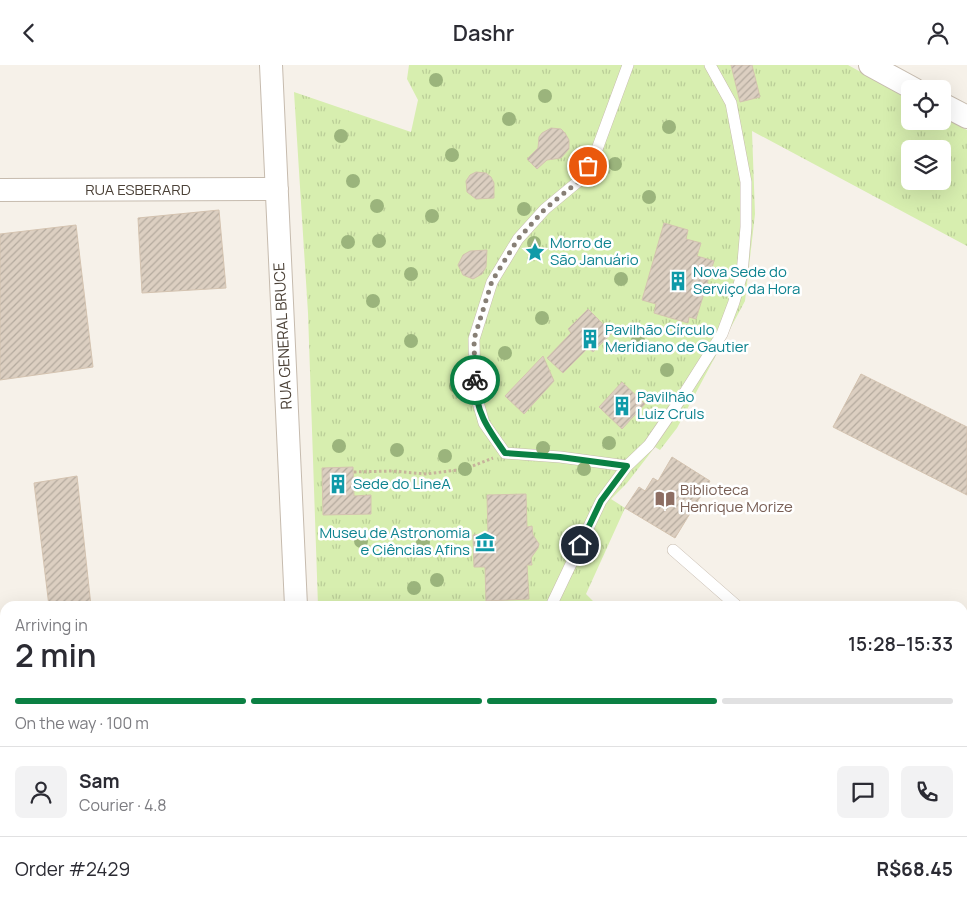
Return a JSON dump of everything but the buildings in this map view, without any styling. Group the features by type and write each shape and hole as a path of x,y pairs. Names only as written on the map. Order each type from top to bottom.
{"street":[{"name":"RUA GENERAL BRUCE","path":"271,65 296,601"},
{"path":"870,65 901,82"},
{"path":"951,109 967,117"},
{"name":"RUA ESBERARD","path":"0,190 277,189"}],"lane":[{"path":"627,466 560,457 505,453 484,423 475,392 474,339 492,281 518,239 545,209 580,180 596,152 628,65"},
{"path":"554,601 601,501 627,466 649,445 682,397 722,334 734,302 742,274 746,227 746,182 730,103 710,65"},
{"path":"673,550 732,601"}],"path":[{"path":"354,472 392,471 426,474 465,469 505,453"}],"green space":[{"path":"409,65 848,65 901,94 901,130 951,130 951,121 967,130 967,246 752,131 755,214 745,301 677,428 660,450 655,447 627,483 611,499 625,508 586,594 593,601 318,601 308,313 294,92 411,132 418,100 407,79"}],"way so far":[{"path":"475,380 474,339 492,281 518,239 545,209 580,180 588,166"}],"place":[{"name":"Morro de São Januário","path":"535,252"},
{"name":"Nova Sede do Serviço da Hora","path":"678,281"},
{"name":"Pavilhão Círculo Meridiano de Gautier","path":"590,339"},
{"name":"Pavilhão Luiz Cruls","path":"622,406"},
{"name":"Sede do LineA","path":"338,484"},
{"name":"Biblioteca Henrique Morize","path":"665,499"},
{"name":"Museu de Astronomia e Ciências Afins","path":"485,542"}],"route":[{"path":"475,380 475,392 484,423 505,453 560,457 627,466 601,501 580,545"}]}
